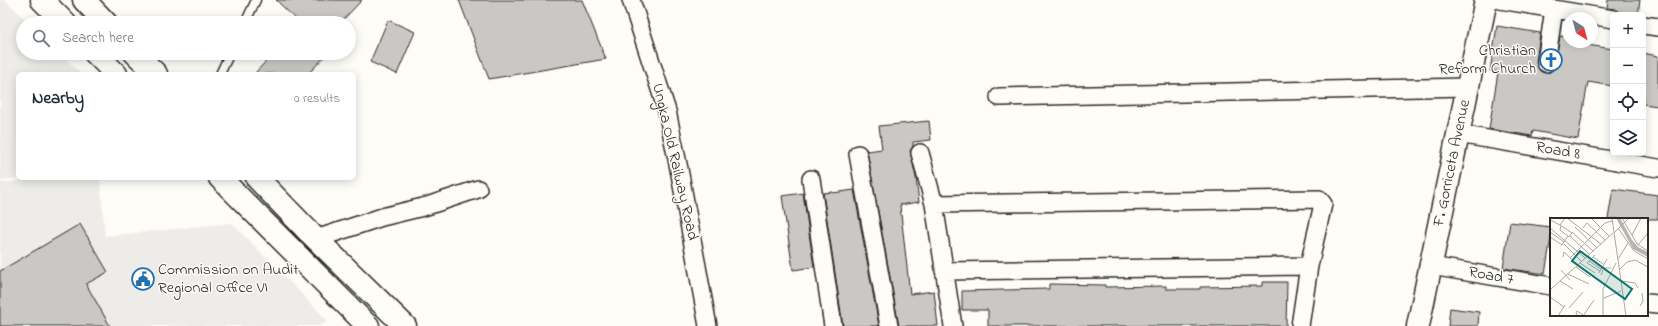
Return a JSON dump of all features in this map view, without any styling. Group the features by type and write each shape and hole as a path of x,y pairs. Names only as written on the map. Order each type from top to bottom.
{"main road":[{"path":"42,0 58,16"},
{"path":"84,0 99,16"},
{"name":"F. Gorriceta Avenue","path":"1418,326 1486,0"},
{"path":"102,60 114,72"},
{"path":"142,60 154,72"},
{"path":"222,180 368,326"},
{"path":"259,180 313,236 405,326"},
{"path":"293,250 313,236"}],"street":[{"name":"Ungka Old Railway Road","path":"631,0 667,111 680,169 708,326"},
{"path":"1500,0 1610,19"},
{"path":"1546,63 1554,9"},
{"path":"1646,25 1658,27"},
{"path":"999,97 1468,87"},
{"name":"Road 8","path":"1458,134 1658,168"},
{"path":"920,152 934,204 953,326"},
{"path":"858,154 889,326"},
{"path":"811,179 833,326"},
{"path":"313,236 427,206 478,189"},
{"path":"934,204 1319,198 1323,204 1309,266 1300,326"},
{"path":"944,271 1309,266"},
{"name":"Road 7","path":"1431,266 1550,286"},
{"path":"1648,303 1658,304"}],"lane":[{"path":"248,16 256,0"},
{"path":"221,72 227,60"}],"shaded area":[{"path":"0,0 5,0 22,16 16,16 16,60 67,60 79,72 16,72 16,179 0,180"},
{"name":"Commission on Audit Regional Office VI","path":"26,180 100,180 105,236 232,223 328,321 319,326 0,326 0,183"}],"building":[{"path":"276,0 362,0 347,16 293,16"},
{"path":"459,0 582,0 606,59 489,79"},
{"path":"1608,0 1640,0 1638,12 1619,12 1615,9 1607,8"},
{"path":"388,20 415,32 397,74 370,62"},
{"path":"1497,26 1540,33 1536,62 1540,71 1544,73 1550,72 1554,69 1560,36 1562,36 1562,48 1598,48 1598,47 1610,49 1610,86 1588,82 1578,139 1533,131 1532,136 1489,129 1498,72 1490,71"},
{"path":"1646,54 1658,56 1658,106 1646,104"},
{"path":"267,60 321,60 310,72 256,72"},
{"path":"929,121 931,140 913,142 913,146 910,151 916,178 919,202 900,205 910,294 934,291 938,326 899,326 867,151 882,149 879,126"},
{"path":"1613,189 1658,195 1658,219 1608,218"},
{"path":"854,190 879,326 843,326 823,193"},
{"path":"803,193 814,267 793,270 782,196"},
{"path":"1510,222 1550,227 1550,243 1545,274 1503,268"},
{"path":"80,224 108,272 86,284 110,326 0,326 0,271"},
{"path":"1262,282 1287,282 1286,326 988,326 988,310 962,310 962,291 1049,289 1049,284 1105,285 1105,287 1166,286 1166,289 1200,289 1200,287 1262,286"},
{"path":"1450,308 1479,312 1478,326 1448,326"}],"place":[{"name":"Christian Reform Church","path":"1551,60"},
{"name":"Commission on Audit Regional Office VI","path":"143,279"}]}
